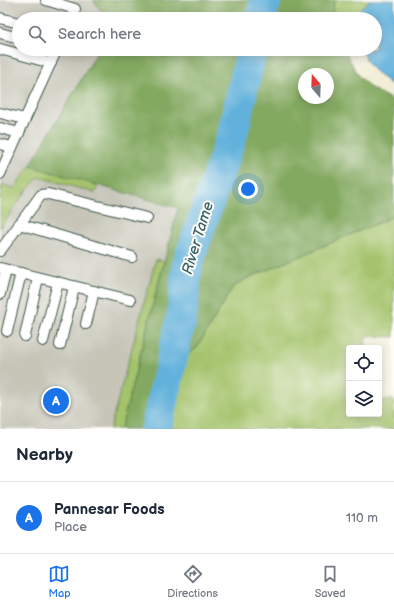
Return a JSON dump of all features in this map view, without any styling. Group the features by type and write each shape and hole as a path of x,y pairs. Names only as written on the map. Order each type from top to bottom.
{"lane":[{"path":"46,0 75,10 74,12"},
{"path":"0,18 12,21"},
{"path":"0,33 12,36"},
{"path":"0,49 12,52"},
{"path":"26,56 51,63"},
{"path":"0,174 54,56"},
{"path":"0,113 25,119"},
{"path":"0,128 19,133"},
{"path":"0,144 12,147"},
{"path":"0,251 41,195 48,194 147,218"},
{"path":"20,224 132,257"},
{"path":"0,294 3,269 130,300"},
{"path":"7,331 21,273"},
{"path":"25,336 38,278"},
{"path":"43,340 58,282"},
{"path":"60,345 74,287"},
{"path":"86,324 94,291"}],"shaded area":[{"path":"0,0 93,0 102,12 12,12 12,56 95,56 30,166 178,208 121,429 0,429"}],"green space":[{"path":"93,0 336,0 334,2 333,12 102,12"},
{"path":"336,0 371,0 361,8 359,12 333,12 334,2"},
{"path":"95,56 348,56 358,75 371,88 394,101 394,216 246,279 233,287 197,348 170,366 156,429 121,429 178,208 30,166"},
{"path":"30,166 98,185 95,193 39,177 27,190 0,228 0,195 3,185 14,188"},
{"path":"394,216 394,337 366,336 365,345 346,345 346,417 382,417 382,400 394,400 394,429 156,429 170,366 197,348 233,287 246,279"},
{"path":"156,259 164,261 121,429 110,429"}],"water":[{"path":"371,0 394,0 394,87 371,67 365,56 382,56 382,12 359,12 361,8"}],"waterway":[{"name":"River Tame","path":"262,12 266,0"},
{"name":"River Tame","path":"156,429 182,315 187,265 232,135 250,56"}],"place":[{"name":"Pannesar Foods","path":"56,401"}]}
